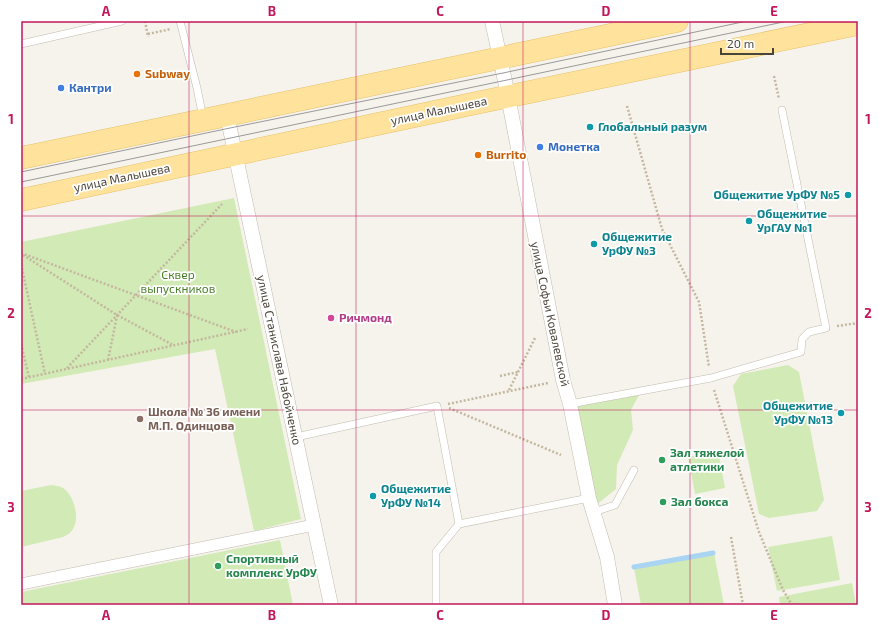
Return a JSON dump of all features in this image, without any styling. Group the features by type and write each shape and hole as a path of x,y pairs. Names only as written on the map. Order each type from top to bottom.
{"main road":[{"path":"21,158 678,21"},
{"name":"улица Малышева","path":"21,200 858,24"}],"street":[{"name":"улица Софьи Ковалевской","path":"492,21 562,380 570,404 589,498 607,557 615,605"},
{"name":"улица Станислава Набойченко","path":"227,115 331,605"},
{"path":"21,584 314,525"}],"lane":[{"path":"21,44 122,21"},
{"path":"181,24 204,120"},
{"path":"570,404 710,378 801,352 802,339 809,332 826,328 782,110"},
{"path":"296,437 437,406 460,524"},
{"path":"594,512 615,506 634,470"},
{"path":"436,605 436,552 460,524 589,498"}],"path":[{"path":"146,21 148,35 181,24"},
{"path":"774,76 782,110"},
{"path":"627,106 662,229 699,302 710,378 759,532 783,590 792,605"},
{"path":"67,369 222,204"},
{"path":"21,254 236,332"},
{"path":"21,254 117,316 173,346"},
{"path":"21,264 45,374"},
{"path":"108,360 117,316"},
{"path":"826,328 858,322"},
{"path":"21,379 248,329"},
{"path":"509,391 535,338"},
{"path":"21,344 29,377"},
{"path":"500,376 518,372"},
{"path":"561,455 442,405 562,380"},
{"path":"731,537 743,605"}],"green space":[{"name":"Сквер выпускников","path":"234,198 301,519 254,531 215,349 21,384 21,242"},
{"path":"788,365 799,372 824,500 817,511 769,518 759,514 733,386 741,374"},
{"path":"639,395 631,410 633,430 617,465 616,489 596,505 575,407"},
{"path":"718,450 725,488 695,494 688,457"},
{"path":"51,485 62,487 67,491 73,501 76,519 73,529 70,533 63,537 21,547 21,491"},
{"path":"832,536 840,580 777,591 768,547"},
{"name":"Спортивный комплекс УрФУ","path":"280,540 293,605 21,605 21,592"},
{"path":"714,553 724,605 641,605 634,568"},
{"path":"852,583 856,605 780,605 779,597"}],"waterway":[{"path":"634,567 713,553"}],"tram line":[{"path":"21,172 503,73 747,21"},
{"path":"21,182 788,21"}],"place":[{"name":"Subway","path":"137,74"},
{"name":"Кантри","path":"61,88"},
{"name":"Глобальный разум","path":"590,127"},
{"name":"Монетка","path":"540,147"},
{"name":"Burrito","path":"478,155"},
{"name":"Общежитие УрФУ №5","path":"848,195"},
{"name":"Общежитие УрГАУ №1","path":"749,221"},
{"name":"Общежитие УрФУ №3","path":"594,244"},
{"name":"Ричмонд","path":"331,318"},
{"name":"Общежитие УрФУ №13","path":"841,413"},
{"name":"Школа № 36 имени М.П. Одинцова","path":"140,419"},
{"name":"Зал тяжелой атлетики","path":"662,460"},
{"name":"Общежитие УрФУ №14","path":"373,496"},
{"name":"Зал бокса","path":"663,502"},
{"name":"Спортивный комплекс УрФУ","path":"218,566"}]}
